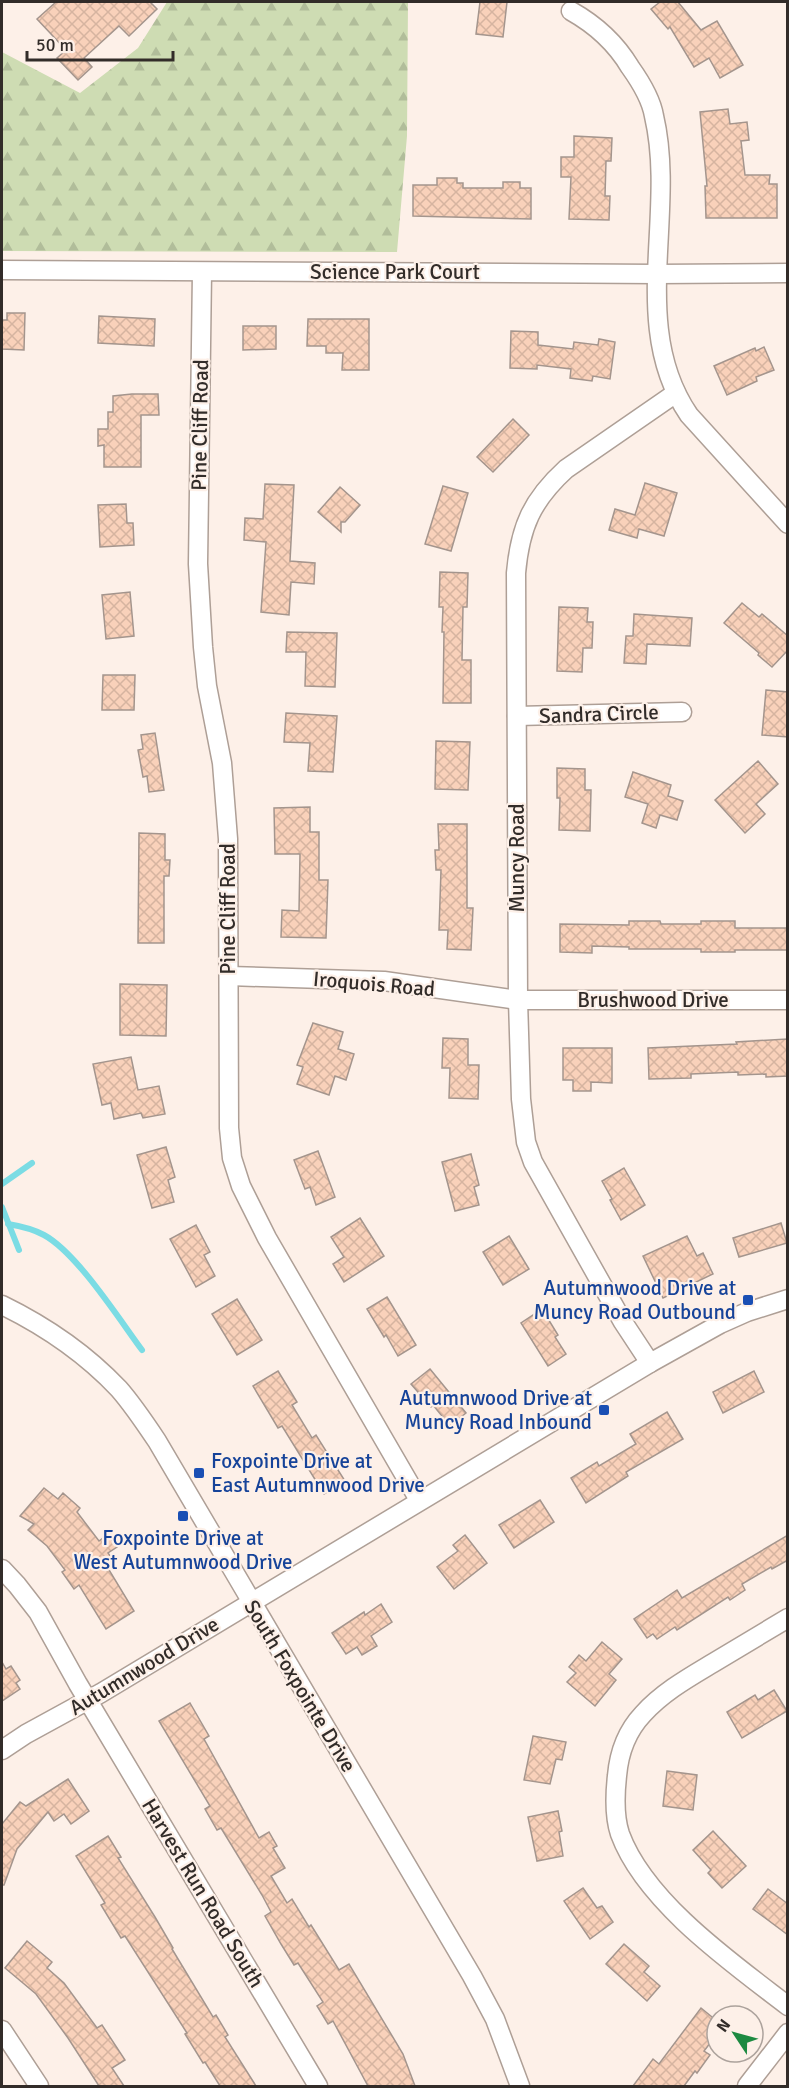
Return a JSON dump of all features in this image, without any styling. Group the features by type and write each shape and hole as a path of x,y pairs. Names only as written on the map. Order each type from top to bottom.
{"street":[{"path":"571,11 602,31 621,52 641,83 654,114 660,152 661,195 657,308 666,365 676,393 689,415 788,524"},
{"name":"Science Park Court","path":"2,270 788,273"},
{"name":"Pine Cliff Road","path":"202,272 199,576 202,647 222,763 228,839 229,1128 232,1158 241,1186 273,1249 419,1500"},
{"name":"Muncy Road","path":"650,1363 623,1322 532,1162 526,1142 521,1099 518,1000 516,573 522,534 529,514 552,483 676,393"},
{"name":"Sandra Circle","path":"517,716 682,712"},
{"name":"Iroquois Road","path":"229,976 384,981 518,1000"},
{"name":"Brushwood Drive","path":"518,1000 788,1000"},
{"name":"Autumnwood Drive","path":"2,1750 650,1363 720,1324 747,1312 788,1299"},
{"name":"South Foxpointe Drive","path":"2,1305 46,1328 81,1354 119,1389 157,1442 472,1976 495,2019 520,2086"},
{"name":"Harvest Run Road South","path":"2,1569 38,1612 87,1700 318,2086"},
{"path":"788,1618 677,1684 642,1714 621,1751 615,1788 620,1832 628,1854 646,1880 700,1936 788,2006"},
{"path":"2,2030 39,2086"},
{"path":"747,2086 788,2033"}],"green space":[{"path":"167,2 408,2 407,136 397,252 2,251 2,52 80,93 138,48"}],"building":[{"path":"56,2 150,2 157,9 129,36 119,26 84,58 92,67 78,80 57,58 66,50 37,19"},
{"path":"480,2 507,2 503,37 476,34"},
{"path":"660,2 678,2 701,30 717,21 743,65 720,78 709,58 694,67 670,27 668,29 651,9"},
{"path":"728,109 730,124 747,122 749,140 741,141 745,175 770,175 769,184 777,184 777,218 706,218 705,186 707,186 700,112"},
{"path":"574,136 612,138 611,161 606,161 605,196 610,196 609,220 569,219 571,177 561,177 561,157 574,157"},
{"path":"437,178 457,178 457,183 463,183 463,188 503,188 503,182 520,182 520,188 531,188 531,219 413,216 413,185 437,185"},
{"path":"7,313 25,313 24,350 2,349 2,320 7,320"},
{"path":"99,316 155,319 154,346 98,343"},
{"path":"308,319 369,319 369,370 342,370 343,353 326,353 326,346 307,346"},
{"path":"243,326 276,326 276,349 243,350"},
{"path":"511,331 538,332 538,345 573,349 574,342 598,345 599,339 615,342 610,379 593,376 592,381 570,378 571,369 537,365 537,369 510,368"},
{"path":"764,347 774,370 756,377 757,381 727,395 714,366 755,348 756,351"},
{"path":"158,394 159,415 141,415 141,467 104,467 104,445 98,446 98,429 108,429 108,412 113,412 113,396"},
{"path":"513,419 529,435 493,472 477,457"},
{"path":"645,483 677,493 664,536 639,529 637,538 609,530 615,509 635,515"},
{"path":"265,484 294,485 290,561 315,563 314,584 291,582 289,615 261,612 266,542 244,540 245,518 263,519"},
{"path":"443,486 468,493 451,551 425,544"},
{"path":"340,487 360,505 345,522 341,522 341,532 318,512"},
{"path":"126,504 127,523 133,523 134,545 100,547 98,505"},
{"path":"440,572 468,573 467,607 463,607 462,660 471,660 471,703 443,703 444,632 442,632 443,607 439,607"},
{"path":"130,592 134,636 106,639 102,595"},
{"path":"742,603 759,617 762,614 788,636 788,650 772,667 724,623"},
{"path":"559,607 588,608 587,622 593,622 592,648 583,648 582,672 557,671"},
{"path":"634,614 692,618 690,646 647,644 646,664 624,663 626,636 633,636"},
{"path":"287,632 337,633 335,687 305,686 306,652 286,652"},
{"path":"103,675 135,675 134,710 102,710"},
{"path":"766,690 788,692 788,737 762,735"},
{"path":"286,713 337,716 333,772 308,771 310,743 284,742"},
{"path":"155,733 164,790 149,792 147,776 143,777 138,750 143,749 141,735"},
{"path":"436,741 470,742 468,790 435,789"},
{"path":"758,761 778,784 756,804 765,814 745,833 715,800"},
{"path":"557,768 585,769 585,790 591,790 590,831 559,830 560,798 557,798"},
{"path":"633,772 671,785 668,796 683,801 677,820 660,815 656,828 642,823 648,804 625,797"},
{"path":"310,807 310,832 319,832 319,880 328,880 326,938 281,937 282,910 299,911 300,854 275,854 274,808"},
{"path":"438,824 467,824 467,908 473,908 471,950 447,949 448,930 439,930 441,870 436,870 435,850 439,850"},
{"path":"139,833 165,834 165,860 170,860 169,876 164,876 164,943 138,943"},
{"path":"629,921 701,924 701,921 735,921 735,928 788,928 788,950 701,952 701,949 629,949 629,947 592,946 592,953 560,952 560,924 629,925"},
{"path":"120,984 167,985 166,1036 120,1035"},
{"path":"313,1023 343,1032 338,1049 354,1054 346,1080 335,1076 329,1095 297,1084 303,1067 297,1065"},
{"path":"443,1038 468,1039 468,1065 479,1065 478,1099 449,1098 450,1068 442,1068"},
{"path":"787,1039 788,1076 738,1075 738,1072 691,1074 691,1078 649,1079 648,1048"},
{"path":"563,1048 612,1048 612,1083 591,1082 591,1091 573,1091 573,1080 563,1080"},
{"path":"131,1057 138,1090 159,1086 165,1114 143,1118 141,1113 114,1119 111,1103 102,1105 93,1064"},
{"path":"166,1147 175,1177 168,1180 174,1202 152,1208 137,1155"},
{"path":"318,1151 335,1197 316,1205 310,1187 305,1189 294,1160"},
{"path":"471,1154 479,1185 474,1187 479,1205 455,1211 442,1162"},
{"path":"624,1168 645,1205 621,1220 602,1181"},
{"path":"360,1218 384,1256 344,1282 333,1264 344,1257 331,1237"},
{"path":"781,1223 787,1243 739,1257 733,1238"},
{"path":"196,1225 210,1252 204,1255 215,1276 196,1287 170,1239"},
{"path":"509,1236 529,1269 503,1285 483,1252"},
{"path":"687,1236 697,1256 703,1253 713,1274 663,1298 643,1256"},
{"path":"387,1297 416,1345 398,1356 367,1309"},
{"path":"237,1299 262,1340 237,1355 212,1314"},
{"path":"542,1309 558,1335 555,1337 566,1354 548,1366 521,1323"},
{"path":"430,1369 466,1413 450,1426 433,1405 431,1407 411,1384"},
{"path":"278,1371 297,1402 292,1405 312,1438 316,1435 345,1481 324,1494 282,1426 278,1428 253,1386"},
{"path":"754,1371 764,1392 723,1413 713,1392"},
{"path":"667,1412 683,1439 626,1472 628,1476 586,1503 571,1478 597,1462 599,1466 636,1444 630,1434"},
{"path":"44,1488 58,1499 63,1493 80,1508 77,1512 99,1541 108,1534 117,1547 108,1553 113,1560 106,1565 134,1611 106,1629 79,1585 74,1589 62,1572 65,1570 47,1546 28,1530 34,1524 20,1516"},
{"path":"540,1500 554,1522 514,1548 499,1525"},
{"path":"465,1535 487,1563 454,1589 437,1567 458,1551 453,1545"},
{"path":"788,1535 788,1560 742,1584 745,1590 730,1600 728,1597 677,1630 675,1627 657,1639 653,1634 647,1638 634,1619 677,1590 682,1598"},
{"path":"381,1604 392,1622 371,1636 377,1646 362,1655 357,1647 346,1654 332,1633"},
{"path":"602,1642 622,1659 609,1674 616,1680 595,1706 567,1682 576,1673 569,1667 579,1655 586,1661"},
{"path":"2,1662 6,1669 11,1666 20,1680 16,1683 20,1689 2,1701"},
{"path":"774,1690 787,1711 742,1738 727,1712 755,1695 758,1700"},
{"path":"190,1703 209,1736 204,1739 259,1838 269,1832 277,1846 273,1848 285,1868 271,1876 287,1903 292,1899 309,1927 311,1925 339,1970 349,1964 403,2054 415,2086 368,2086 333,2021 328,2024 317,2006 323,2002 298,1963 294,1965 281,1944 265,1916 271,1912 262,1895 221,1828 217,1830 205,1809 210,1806 159,1721"},
{"path":"533,1736 566,1742 562,1760 556,1759 550,1784 524,1780"},
{"path":"667,1771 697,1775 693,1810 663,1806"},
{"path":"68,1779 89,1811 71,1824 64,1814 54,1821 48,1812 17,1849 4,1885 2,1885 2,1824 20,1802 26,1806"},
{"path":"558,1811 563,1856 537,1861 528,1817"},
{"path":"713,1831 746,1866 722,1888 708,1873 711,1870 693,1850"},
{"path":"108,1836 121,1857 118,1858 213,2017 216,2015 228,2035 225,2037 256,2086 220,2086 205,2062 203,2063 185,2034 187,2033 125,1936 121,1938 101,1905 105,1903 76,1856"},
{"path":"583,1888 597,1908 602,1906 613,1922 590,1939 564,1901"},
{"path":"768,1889 788,1904 788,1935 753,1909"},
{"path":"27,1941 52,1962 47,1968 64,1983 97,2028 102,2025 125,2060 112,2068 124,2086 99,2086 36,1994 5,1968"},
{"path":"624,1944 649,1966 644,1972 660,1986 647,2001 606,1964"},
{"path":"701,2008 705,2011 705,2062 697,2073 695,2071 684,2086 633,2086 653,2059 659,2064"}],"waterway":[{"path":"2,1184 32,1163"},
{"path":"2,1207 19,1250"},
{"path":"8,1224 44,1235 70,1256 97,1288 142,1350"}],"place":[{"name":"Autumnwood Drive at Muncy Road Outbound","path":"748,1300"},
{"name":"Autumnwood Drive at Muncy Road Inbound","path":"604,1410"},
{"name":"Foxpointe Drive at East Autumnwood Drive","path":"199,1473"},
{"name":"Foxpointe Drive at West Autumnwood Drive","path":"183,1516"}]}
